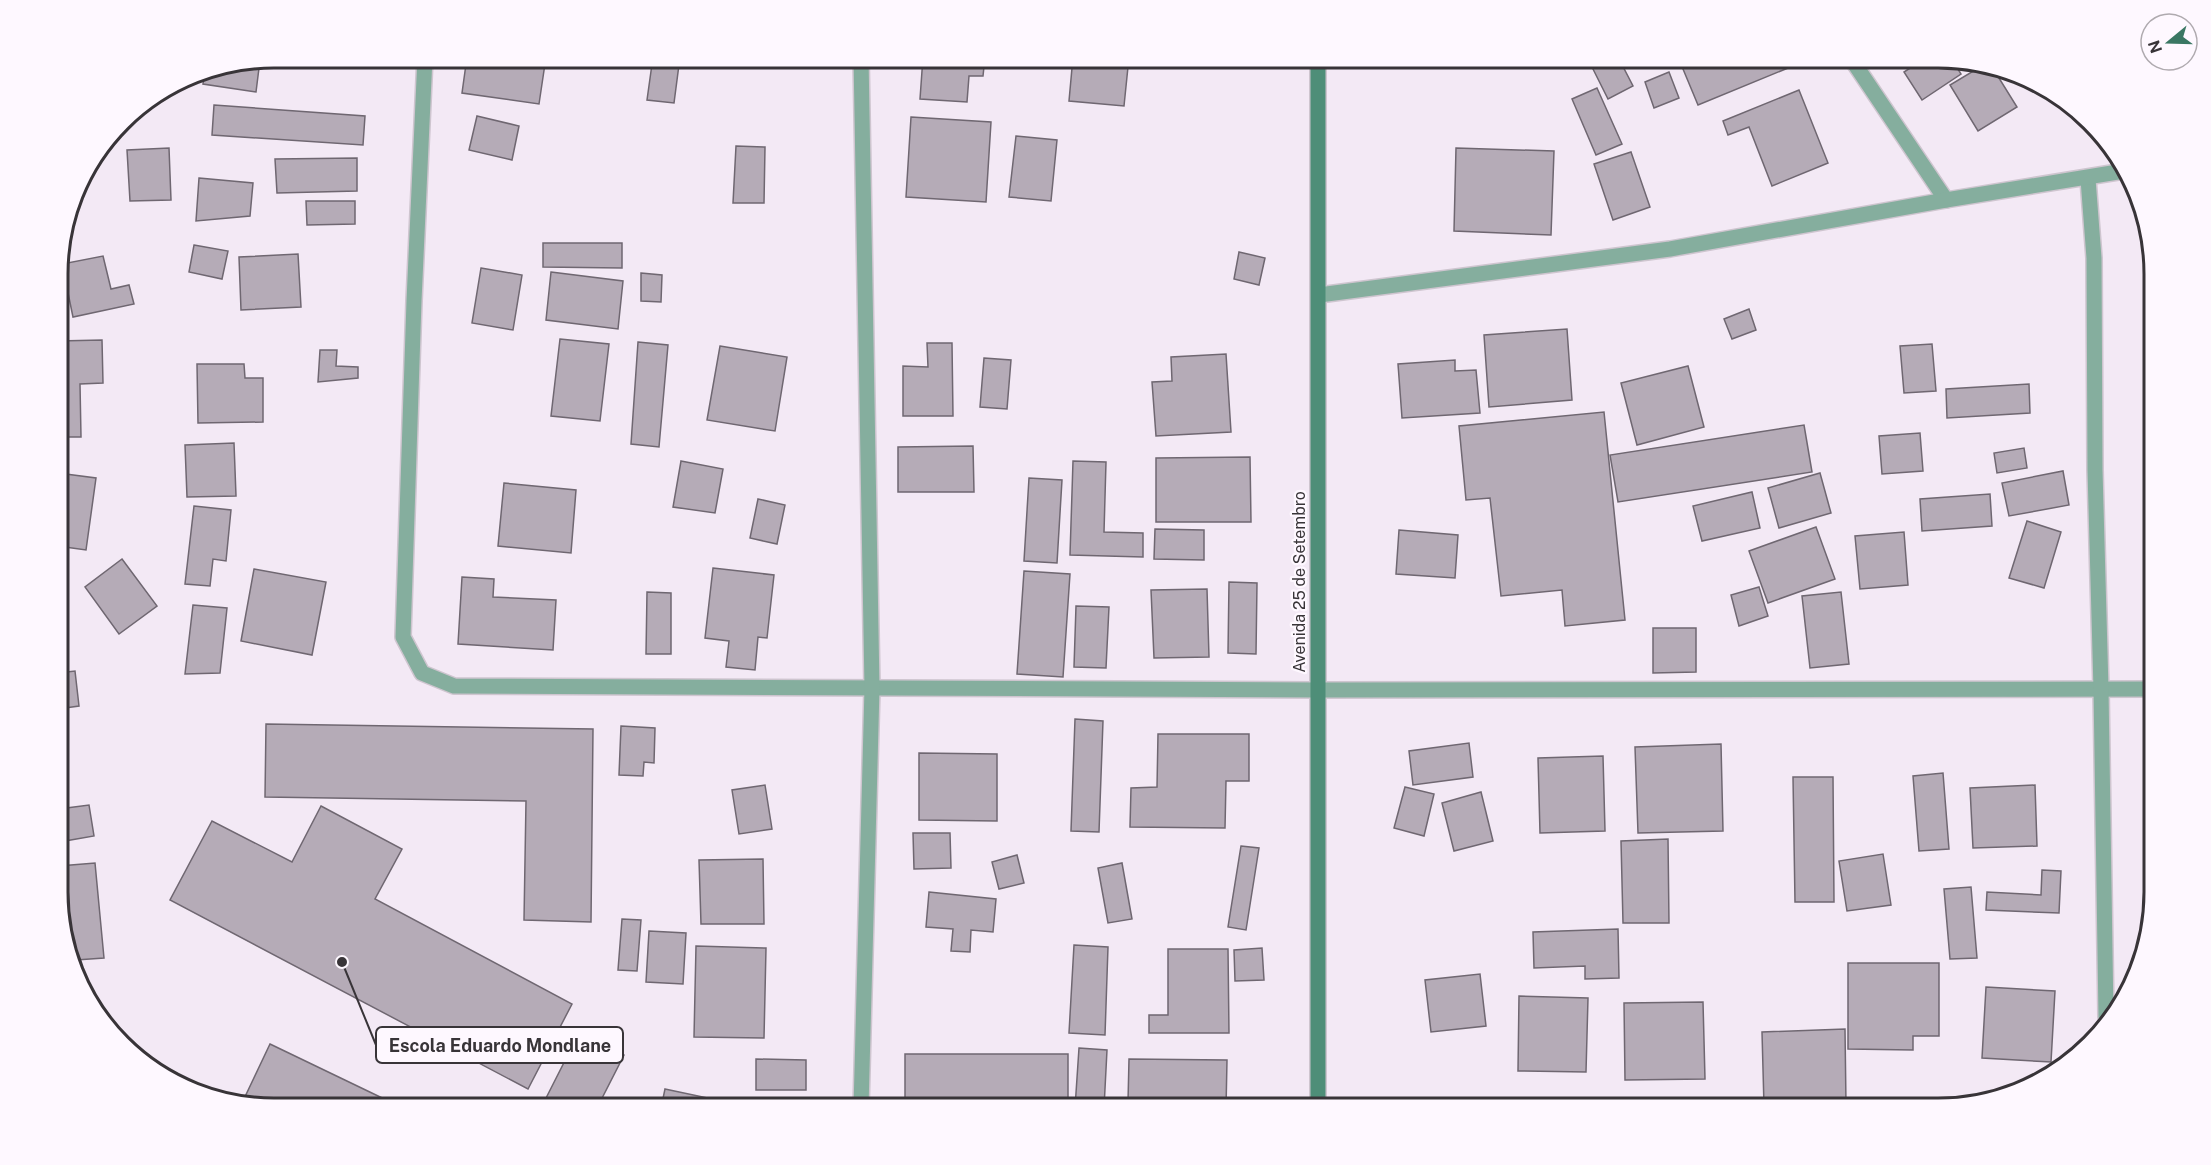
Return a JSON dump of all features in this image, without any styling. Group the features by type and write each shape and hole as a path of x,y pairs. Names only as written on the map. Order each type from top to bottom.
{"street":[{"path":"424,68 403,638 422,673 454,686 1317,690 2144,688"},
{"path":"861,68 872,688 861,1098"},
{"name":"Avenida 25 de Setembro","path":"1318,68 1318,1097"},
{"path":"1857,68 1946,200"},
{"path":"1319,295 1670,249 2117,172"},
{"path":"2088,178 2094,258 2095,470 2106,1010"}],"building":[{"path":"259,68 256,92 203,84 204,80 233,71"},
{"path":"465,68 544,68 539,104 462,93"},
{"path":"651,68 679,68 674,103 647,100"},
{"path":"922,68 984,68 983,76 969,76 967,102 920,99"},
{"path":"1072,68 1128,68 1124,106 1069,101"},
{"path":"1592,68 1624,68 1633,86 1608,99"},
{"path":"1683,68 1788,68 1698,105"},
{"path":"1910,68 1951,68 1958,69 1961,74 1922,100 1904,72"},
{"path":"1974,71 1998,76 2017,107 1978,131 1950,85"},
{"path":"1669,72 1679,98 1654,108 1645,82"},
{"path":"1597,88 1622,144 1596,155 1572,99"},
{"path":"1799,90 1828,163 1772,186 1749,127 1728,135 1723,121"},
{"path":"214,105 365,116 363,145 212,135"},
{"path":"477,116 519,126 512,160 469,150"},
{"path":"911,117 991,122 986,202 906,197"},
{"path":"1016,136 1057,140 1051,201 1009,197"},
{"path":"736,146 765,147 764,203 733,203"},
{"path":"169,148 171,200 130,201 127,150"},
{"path":"1456,148 1554,151 1551,235 1454,231"},
{"path":"1631,152 1650,207 1613,220 1594,164"},
{"path":"357,158 357,191 277,193 275,159"},
{"path":"199,178 253,183 250,216 196,221"},
{"path":"306,201 355,201 355,224 307,225"},
{"path":"543,243 622,243 622,268 543,267"},
{"path":"194,245 228,251 222,279 189,272"},
{"path":"1239,252 1265,258 1259,285 1234,279"},
{"path":"298,254 301,307 241,310 239,257"},
{"path":"103,256 111,289 129,285 134,304 73,317 68,293 68,263"},
{"path":"481,268 522,275 513,330 472,323"},
{"path":"551,272 623,281 618,329 546,320"},
{"path":"641,273 662,275 661,302 641,301"},
{"path":"1749,309 1756,330 1732,339 1724,319"},
{"path":"1567,329 1572,400 1489,407 1484,335"},
{"path":"560,339 609,344 600,421 551,416"},
{"path":"102,340 103,383 80,384 81,437 68,437 68,341"},
{"path":"638,342 668,345 659,447 631,444"},
{"path":"927,343 952,343 953,416 903,416 903,366 928,367"},
{"path":"1932,344 1936,391 1904,393 1900,346"},
{"path":"720,346 787,357 775,431 707,420"},
{"path":"320,350 337,350 336,366 358,367 358,378 318,382"},
{"path":"1226,354 1231,432 1156,436 1152,382 1172,381 1171,357"},
{"path":"984,358 1011,360 1007,409 980,407"},
{"path":"1455,360 1455,371 1476,370 1480,413 1402,418 1398,364"},
{"path":"197,364 244,364 245,378 263,378 263,422 198,423"},
{"path":"1688,366 1704,427 1637,445 1621,383"},
{"path":"2029,384 2030,413 1947,418 1946,389"},
{"path":"1604,412 1625,620 1565,626 1562,590 1501,596 1490,498 1466,500 1459,426"},
{"path":"1804,425 1812,472 1618,502 1610,455"},
{"path":"1920,433 1923,471 1882,474 1879,436"},
{"path":"234,443 236,496 187,497 185,445"},
{"path":"973,446 974,492 898,492 898,447"},
{"path":"2024,448 2027,468 1997,473 1994,453"},
{"path":"1250,457 1251,522 1156,522 1156,458"},
{"path":"681,461 723,469 715,513 673,507"},
{"path":"1073,461 1106,462 1104,532 1143,533 1143,557 1070,555"},
{"path":"2063,471 2069,505 2009,516 2002,483"},
{"path":"1820,473 1831,513 1779,528 1768,488"},
{"path":"68,474 96,478 86,550 68,547"},
{"path":"1029,478 1062,480 1057,563 1024,561"},
{"path":"504,483 576,490 571,553 498,546"},
{"path":"1752,492 1760,528 1702,541 1693,506"},
{"path":"1990,494 1992,526 1922,531 1920,499"},
{"path":"758,499 785,505 777,544 750,538"},
{"path":"194,506 231,510 226,561 213,559 210,586 185,584"},
{"path":"2027,521 2061,532 2044,588 2009,578"},
{"path":"1816,527 1835,579 1768,603 1749,551"},
{"path":"1155,529 1204,530 1204,560 1154,559"},
{"path":"1399,530 1458,535 1455,578 1396,574"},
{"path":"1904,532 1908,585 1860,589 1855,536"},
{"path":"122,559 157,606 119,634 85,587"},
{"path":"713,568 774,575 767,638 758,637 755,670 726,667 729,641 705,638"},
{"path":"254,569 326,582 312,655 241,641"},
{"path":"1024,571 1070,574 1063,677 1017,674"},
{"path":"462,577 494,579 493,597 556,600 553,650 458,644"},
{"path":"1229,582 1257,583 1256,654 1228,653"},
{"path":"1759,587 1768,616 1739,626 1731,595"},
{"path":"1207,589 1209,657 1154,658 1151,590"},
{"path":"647,592 671,593 671,654 646,654"},
{"path":"1841,592 1849,664 1810,668 1802,596"},
{"path":"193,605 227,608 220,673 185,674"},
{"path":"1076,606 1109,607 1106,668 1074,667"},
{"path":"1653,628 1696,628 1696,672 1653,673"},
{"path":"75,671 79,706 68,708 68,672"},
{"path":"1075,719 1103,721 1099,832 1071,831"},
{"path":"266,724 593,729 591,922 524,920 526,801 265,797"},
{"path":"621,726 655,728 654,763 644,762 643,776 619,775"},
{"path":"1158,734 1249,734 1249,781 1226,781 1225,828 1130,827 1131,788 1157,787"},
{"path":"1469,743 1473,777 1413,785 1409,751"},
{"path":"1721,744 1723,831 1638,833 1635,747"},
{"path":"919,753 997,754 997,821 919,820"},
{"path":"1603,756 1605,831 1540,833 1538,758"},
{"path":"1943,773 1949,849 1919,851 1913,776"},
{"path":"1793,777 1833,777 1834,902 1795,902"},
{"path":"765,785 772,829 739,834 732,790"},
{"path":"2035,785 2037,846 1973,848 1970,788"},
{"path":"1405,787 1434,794 1424,836 1394,828"},
{"path":"1481,792 1493,841 1454,851 1442,803"},
{"path":"89,805 94,836 68,840 68,808"},
{"path":"321,806 402,849 375,899 572,1004 528,1089 170,900 212,821 292,862"},
{"path":"913,833 950,833 951,868 914,869"},
{"path":"1668,839 1669,923 1623,923 1621,841"},
{"path":"1241,846 1259,848 1246,930 1228,927"},
{"path":"1883,854 1891,905 1847,911 1839,861"},
{"path":"1017,855 1024,883 999,889 992,862"},
{"path":"763,859 764,924 701,924 699,860"},
{"path":"95,863 104,958 80,960 69,918 68,865"},
{"path":"1122,863 1132,919 1108,923 1098,868"},
{"path":"2042,870 2061,871 2059,913 1986,910 1987,892 2041,895"},
{"path":"1971,887 1977,958 1950,959 1944,889"},
{"path":"929,892 996,899 993,932 971,930 970,952 951,951 953,929 926,927"},
{"path":"622,919 641,920 637,971 618,970"},
{"path":"1618,929 1619,978 1585,979 1585,966 1534,968 1533,932"},
{"path":"649,931 686,933 683,984 646,982"},
{"path":"1074,945 1108,947 1105,1035 1069,1033"},
{"path":"696,946 766,948 764,1038 694,1037"},
{"path":"1262,948 1264,980 1235,981 1234,950"},
{"path":"1168,949 1228,949 1229,1033 1149,1033 1149,1015 1168,1015"},
{"path":"1848,963 1939,963 1939,1036 1913,1036 1913,1050 1848,1049"},
{"path":"1480,974 1486,1026 1431,1032 1425,980"},
{"path":"1986,987 2055,991 2051,1062 1982,1058"},
{"path":"1519,996 1588,998 1586,1072 1518,1071"},
{"path":"1703,1002 1705,1079 1625,1080 1624,1003"},
{"path":"1845,1029 1846,1097 1764,1097 1762,1032"},
{"path":"580,1031 624,1055 602,1098 546,1098"},
{"path":"270,1044 382,1098 274,1098 246,1095"},
{"path":"1079,1048 1107,1050 1105,1098 1076,1098"},
{"path":"905,1054 1068,1054 1068,1098 905,1098"},
{"path":"756,1059 806,1060 806,1090 756,1090"},
{"path":"1129,1059 1227,1060 1226,1097 1128,1097"},
{"path":"665,1089 707,1098 663,1098"}],"place":[{"name":"Escola Eduardo Mondlane","path":"342,962"}]}
